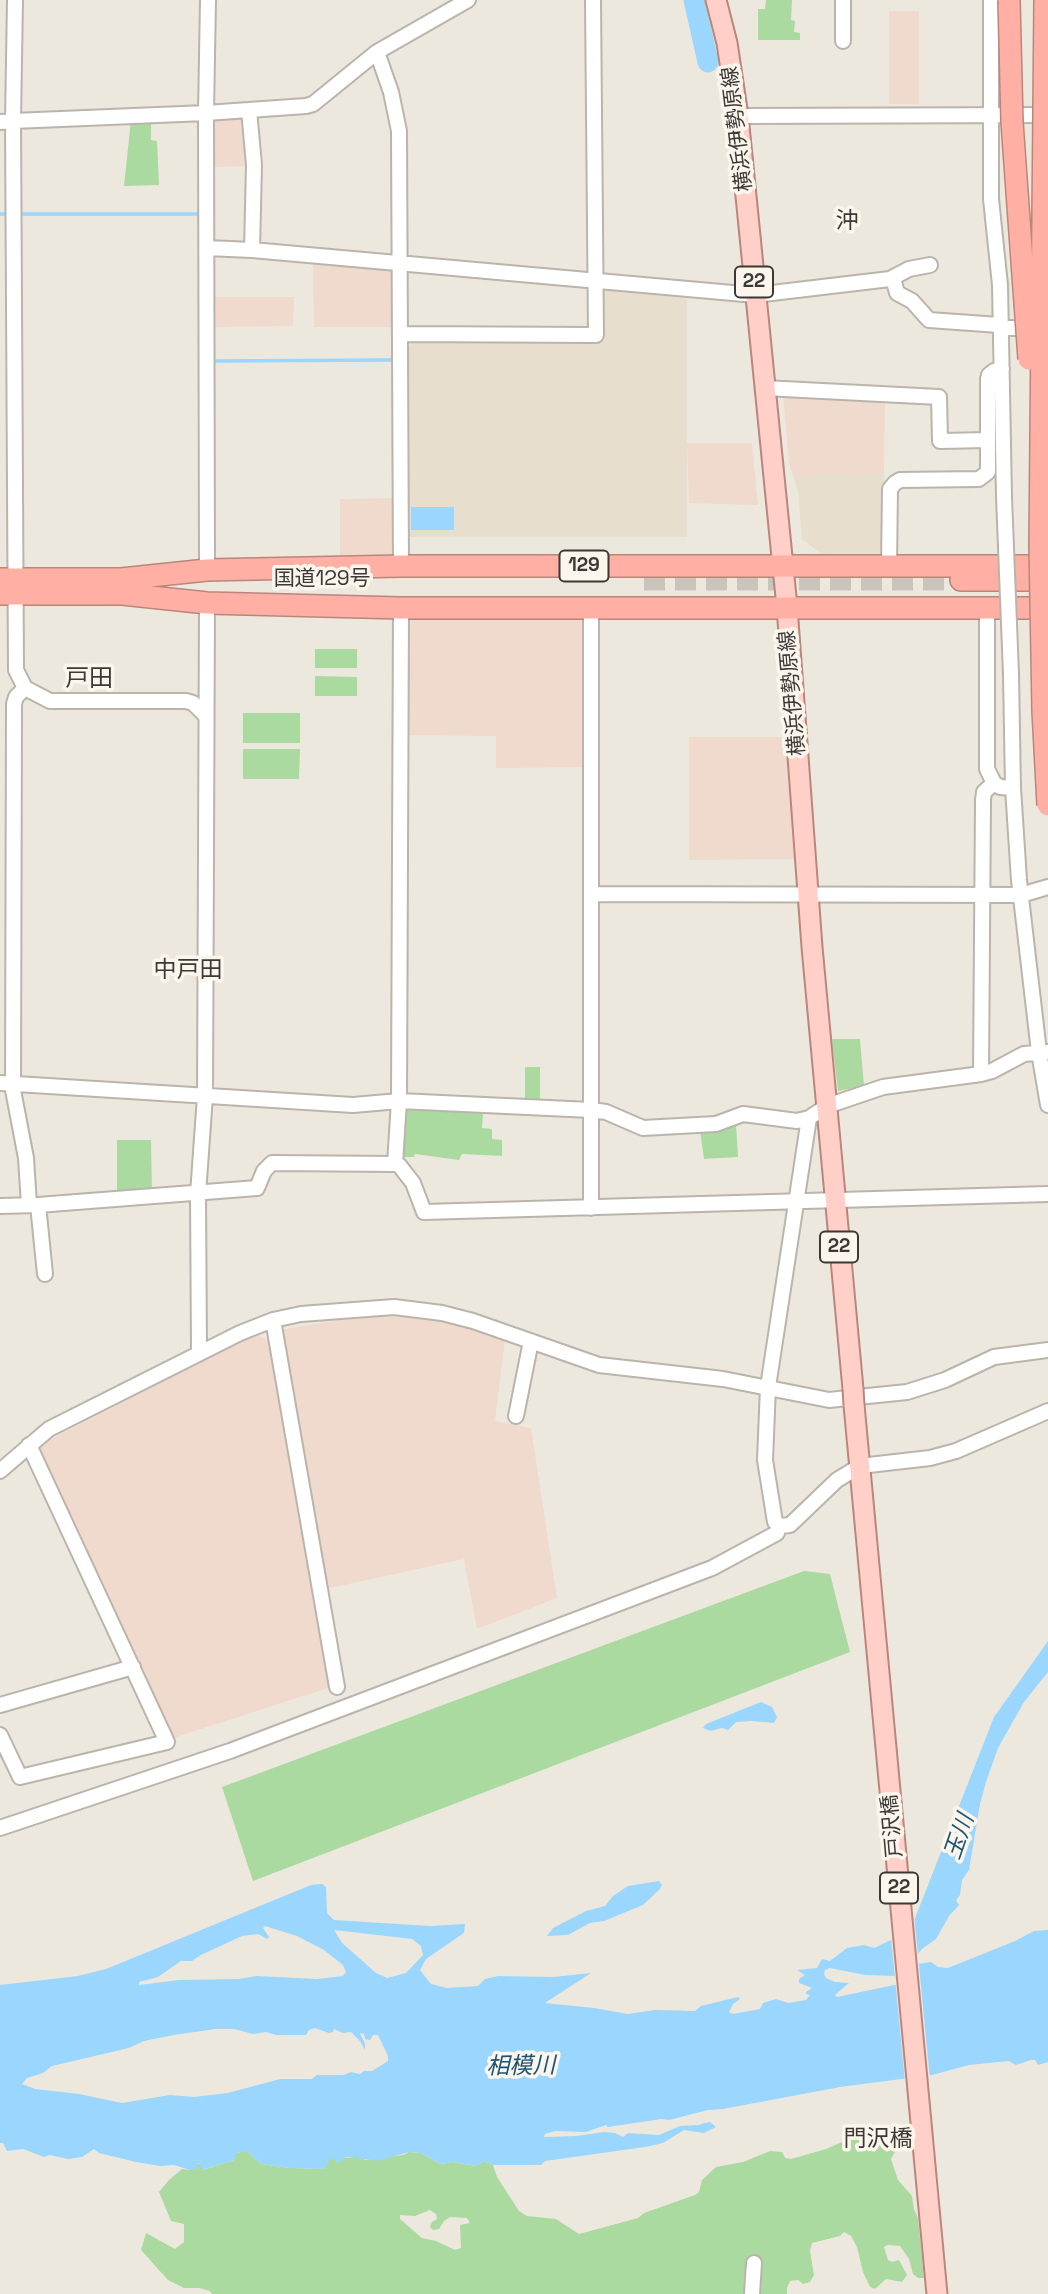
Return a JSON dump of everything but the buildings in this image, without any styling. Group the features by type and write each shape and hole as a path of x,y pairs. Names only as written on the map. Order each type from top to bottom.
{"highway":[{"path":"1009,0 1012,122 1045,556"},
{"path":"1045,0 1043,711 1048,805"},
{"name":"129","path":"122,587 207,570 401,566 987,565 1045,556"},
{"path":"1048,580 960,587 1048,594"},
{"name":"国道129号","path":"7,587 645,587"},
{"name":"129","path":"122,587 207,603 401,608 1048,608"}],"main road":[{"name":"横浜伊勢原線","path":"716,0 727,43 738,116 782,566 812,947 860,1474"},
{"name":"戸沢橋","path":"860,1474 937,2294"}],"street":[{"path":"15,0 7,122 14,214 7,587 14,662 18,677 25,688 50,701 186,701 193,703 206,716"},
{"path":"207,570 211,248 207,214 208,0"},
{"path":"7,122 306,106 325,96 377,52 468,0"},
{"path":"401,334 596,335 593,0"},
{"path":"843,0 843,41"},
{"path":"991,0 991,199 1002,328 1013,788 1021,895 1048,1105"},
{"path":"0,27 15,27"},
{"path":"377,52 391,92 399,131 401,566"},
{"path":"249,110 254,165 253,250"},
{"path":"738,116 1048,115"},
{"path":"211,248 755,295 892,278 909,269 930,265"},
{"path":"892,278 897,293 912,300 929,320 999,325 1002,328 1048,328"},
{"path":"889,566 890,489 900,480 982,478 988,472 989,374 1003,369"},
{"path":"764,388 940,397 940,441 988,440"},
{"path":"199,1353 198,1194 205,1096 207,603"},
{"path":"396,1164 399,1101 401,608"},
{"path":"590,1208 591,608"},
{"path":"987,608 987,769 994,783 1000,787 1013,788"},
{"path":"25,688 16,697 14,704 6,1083 26,1158 45,1274"},
{"path":"981,1074 982,800 984,792 994,783"},
{"path":"592,894 1021,895 1048,887"},
{"path":"6,1083 353,1105 399,1101 592,1110 618,1116 643,1128 716,1124 743,1114 788,1121 809,1118 827,1106 883,1087 981,1074 1024,1054 1043,1052"},
{"path":"779,1530 772,1516 766,1471 765,1428 768,1387 809,1118"},
{"path":"0,1206 257,1188 264,1171 272,1163 396,1164 413,1183 425,1212 1048,1194"},
{"path":"0,1471 49,1429 199,1353 273,1320 301,1314 366,1308 418,1309 473,1321 599,1365 723,1379 829,1400 895,1394 945,1380 994,1357 1048,1350"},
{"path":"273,1320 337,1687"},
{"path":"516,1416 516,1399 531,1341"},
{"path":"1002,1430 1048,1405"},
{"path":"0,1828 230,1751 712,1568 790,1525 837,1480 956,1451 1048,1412"},
{"path":"0,1735 20,1777 167,1742 29,1445"},
{"path":"0,1705 133,1667"},
{"path":"752,2294 754,2263"}],"shaded area":[{"path":"889,11 919,11 919,104 889,104"},
{"path":"248,114 250,166 209,167 208,116"},
{"path":"313,262 395,268 394,327 314,327"},
{"path":"606,290 683,296 687,300 687,537 406,537 409,483 406,479 406,350 413,342 601,343 603,294"},
{"path":"213,297 294,297 293,326 215,327"},
{"path":"783,392 885,397 884,473 793,475 789,463"},
{"path":"687,443 752,443 758,505 689,503"},
{"path":"884,473 885,555 822,555 802,539 798,492 793,475"},
{"path":"394,498 394,551 391,554 340,555 340,499"},
{"path":"408,617 585,617 588,767 496,768 496,736 405,735 405,620"},
{"path":"689,737 785,737 795,859 689,860"},
{"path":"371,1315 442,1320 505,1340 495,1421 531,1428 557,1598 477,1629 464,1559 325,1589 280,1336 285,1329"},
{"path":"255,1334 272,1342 331,1687 170,1739 38,1452 42,1444"}],"green space":[{"path":"766,0 792,0 791,20 795,21 794,32 800,33 800,40 758,40 758,9 765,9"},
{"path":"131,120 151,120 151,140 157,141 159,185 124,186"},
{"path":"315,649 357,649 357,668 315,668"},
{"path":"315,676 357,677 357,696 315,696"},
{"path":"243,713 300,713 300,743 243,743"},
{"path":"243,749 300,749 299,779 243,779"},
{"path":"832,1039 860,1039 864,1086 838,1091"},
{"path":"525,1067 540,1067 540,1103 525,1103"},
{"path":"402,1110 483,1113 482,1128 492,1129 492,1139 502,1140 502,1156 462,1154 459,1160 415,1154 414,1157 399,1157"},
{"path":"736,1123 738,1157 704,1159 700,1131"},
{"path":"117,1140 151,1140 152,1193 117,1197"},
{"path":"804,1571 830,1574 850,1652 253,1881 222,1787"},
{"path":"886,2127 897,2129 903,2138 891,2159 898,2180 912,2196 918,2218 924,2278 913,2274 909,2259 900,2246 888,2245 884,2247 888,2260 899,2260 907,2275 902,2282 886,2279 875,2289 870,2287 863,2272 857,2247 851,2236 844,2232 840,2236 812,2243 810,2251 814,2275 810,2282 803,2284 798,2280 790,2281 787,2294 748,2294 748,2260 744,2294 212,2294 199,2288 184,2288 168,2280 141,2250 146,2233 175,2249 184,2242 184,2224 171,2221 159,2192 169,2180 182,2169 190,2170 196,2163 201,2164 203,2170 234,2160 236,2153 241,2152 248,2152 261,2164 290,2168 325,2169 329,2159 358,2157 366,2160 409,2152 421,2153 440,2164 453,2162 476,2166 484,2161 493,2165 497,2177 519,2211 527,2216 556,2219 579,2234 638,2218 644,2213 695,2195 699,2192 702,2180 716,2167 743,2162 770,2151 782,2152 785,2158 791,2159 844,2141 857,2139 879,2144","holes":["430,2210 436,2214 437,2219 430,2227 433,2230 439,2229 450,2217 467,2218 470,2223 460,2225 461,2248 455,2250 422,2238 400,2219 400,2215 415,2216"]}],"water":[{"path":"411,507 454,507 454,530 411,530"},
{"path":"1048,1641 1048,1672 1024,1702 998,1748 986,1782 969,1870 962,1880 960,1895 956,1900 959,1905 949,1916 936,1939 915,1958 918,1964 931,1962 938,1967 948,1968 1034,1931 1048,1930 1048,2062 1038,2065 1035,2060 1031,2060 1016,2065 1009,2061 969,2065 932,2075 840,2087 708,2110 669,2120 608,2127 606,2125 586,2132 555,2131 545,2134 544,2137 604,2132 623,2137 628,2133 659,2135 680,2126 710,2122 716,2127 704,2133 684,2130 663,2143 645,2147 545,2161 541,2165 493,2165 484,2161 477,2166 453,2162 440,2164 421,2153 409,2152 378,2161 350,2157 337,2163 335,2159 330,2159 325,2169 290,2168 261,2164 248,2152 241,2152 237,2153 234,2160 202,2170 201,2164 197,2163 199,2168 190,2170 174,2165 136,2162 99,2153 94,2149 82,2157 44,2157 23,2149 7,2151 3,2143 0,2143 0,1985 78,1976 106,1969 311,1885 322,1884 326,1887 327,1913 334,1920 430,1926 465,1924 464,1933 426,1959 420,1970 431,1984 447,1988 478,1986 485,1979 498,1976 553,1977 591,1973 545,2003 628,2014 655,2010 695,2011 701,2006 738,1997 740,1999 733,2004 729,2012 733,2014 760,2009 763,2003 776,1999 788,2003 806,2000 810,1995 806,1992 812,1988 799,1983 799,1979 805,1975 797,1970 817,1968 822,1959 830,1961 847,1948 864,1945 874,1948 910,1931 994,1717","holes":["265,1926 297,1936 324,1950 343,1965 346,1972 343,1976 317,1979 256,1976 139,1985 139,1982 158,1977 181,1961 192,1961 242,1936 258,1934 267,1939 269,1937 263,1928","334,1930 412,1939 421,1946 423,1955 406,1973 387,1978 376,1973 342,1943","830,1968 865,1975 896,1976 899,1984 837,1997 835,1995 849,1983 826,1978 825,1970","315,2028 329,2033 334,2029 343,2033 351,2032 365,2050 360,2033 370,2040 373,2035 378,2035 388,2061 372,2071 360,2074 351,2072 344,2075 317,2075 312,2079 280,2079 228,2093 194,2097 170,2095 122,2103 35,2089 22,2084 27,2078 43,2073 52,2066 174,2035 215,2029 234,2029 253,2034 266,2032 276,2035 306,2035 309,2030"]},
{"path":"761,1702 772,1707 777,1717 774,1723 736,1722 728,1730 722,1728 711,1731 703,1728 706,1724"},
{"path":"659,1881 662,1885 659,1890 643,1905 604,1921 590,1923 568,1935 547,1936 553,1928 586,1911 605,1906 613,1896 628,1886"}],"pier":[{"path":"914,1914 930,2079 905,2082 891,1937 908,1929"}],"waterway":[{"path":"694,0 708,62"},
{"path":"0,214 9,214"},
{"path":"17,214 201,214"},
{"path":"212,358 212,361 392,360"}],"tunnel":[{"path":"644,580 961,580"}],"district":[{"name":"沖","path":"847,222"},
{"name":"戸田","path":"89,679"},
{"name":"中戸田","path":"188,971"},
{"name":"門沢橋","path":"878,2140"}],"water label":[{"name":"玉川","path":"960,1837"},
{"name":"相模川","path":"521,2067"}]}
